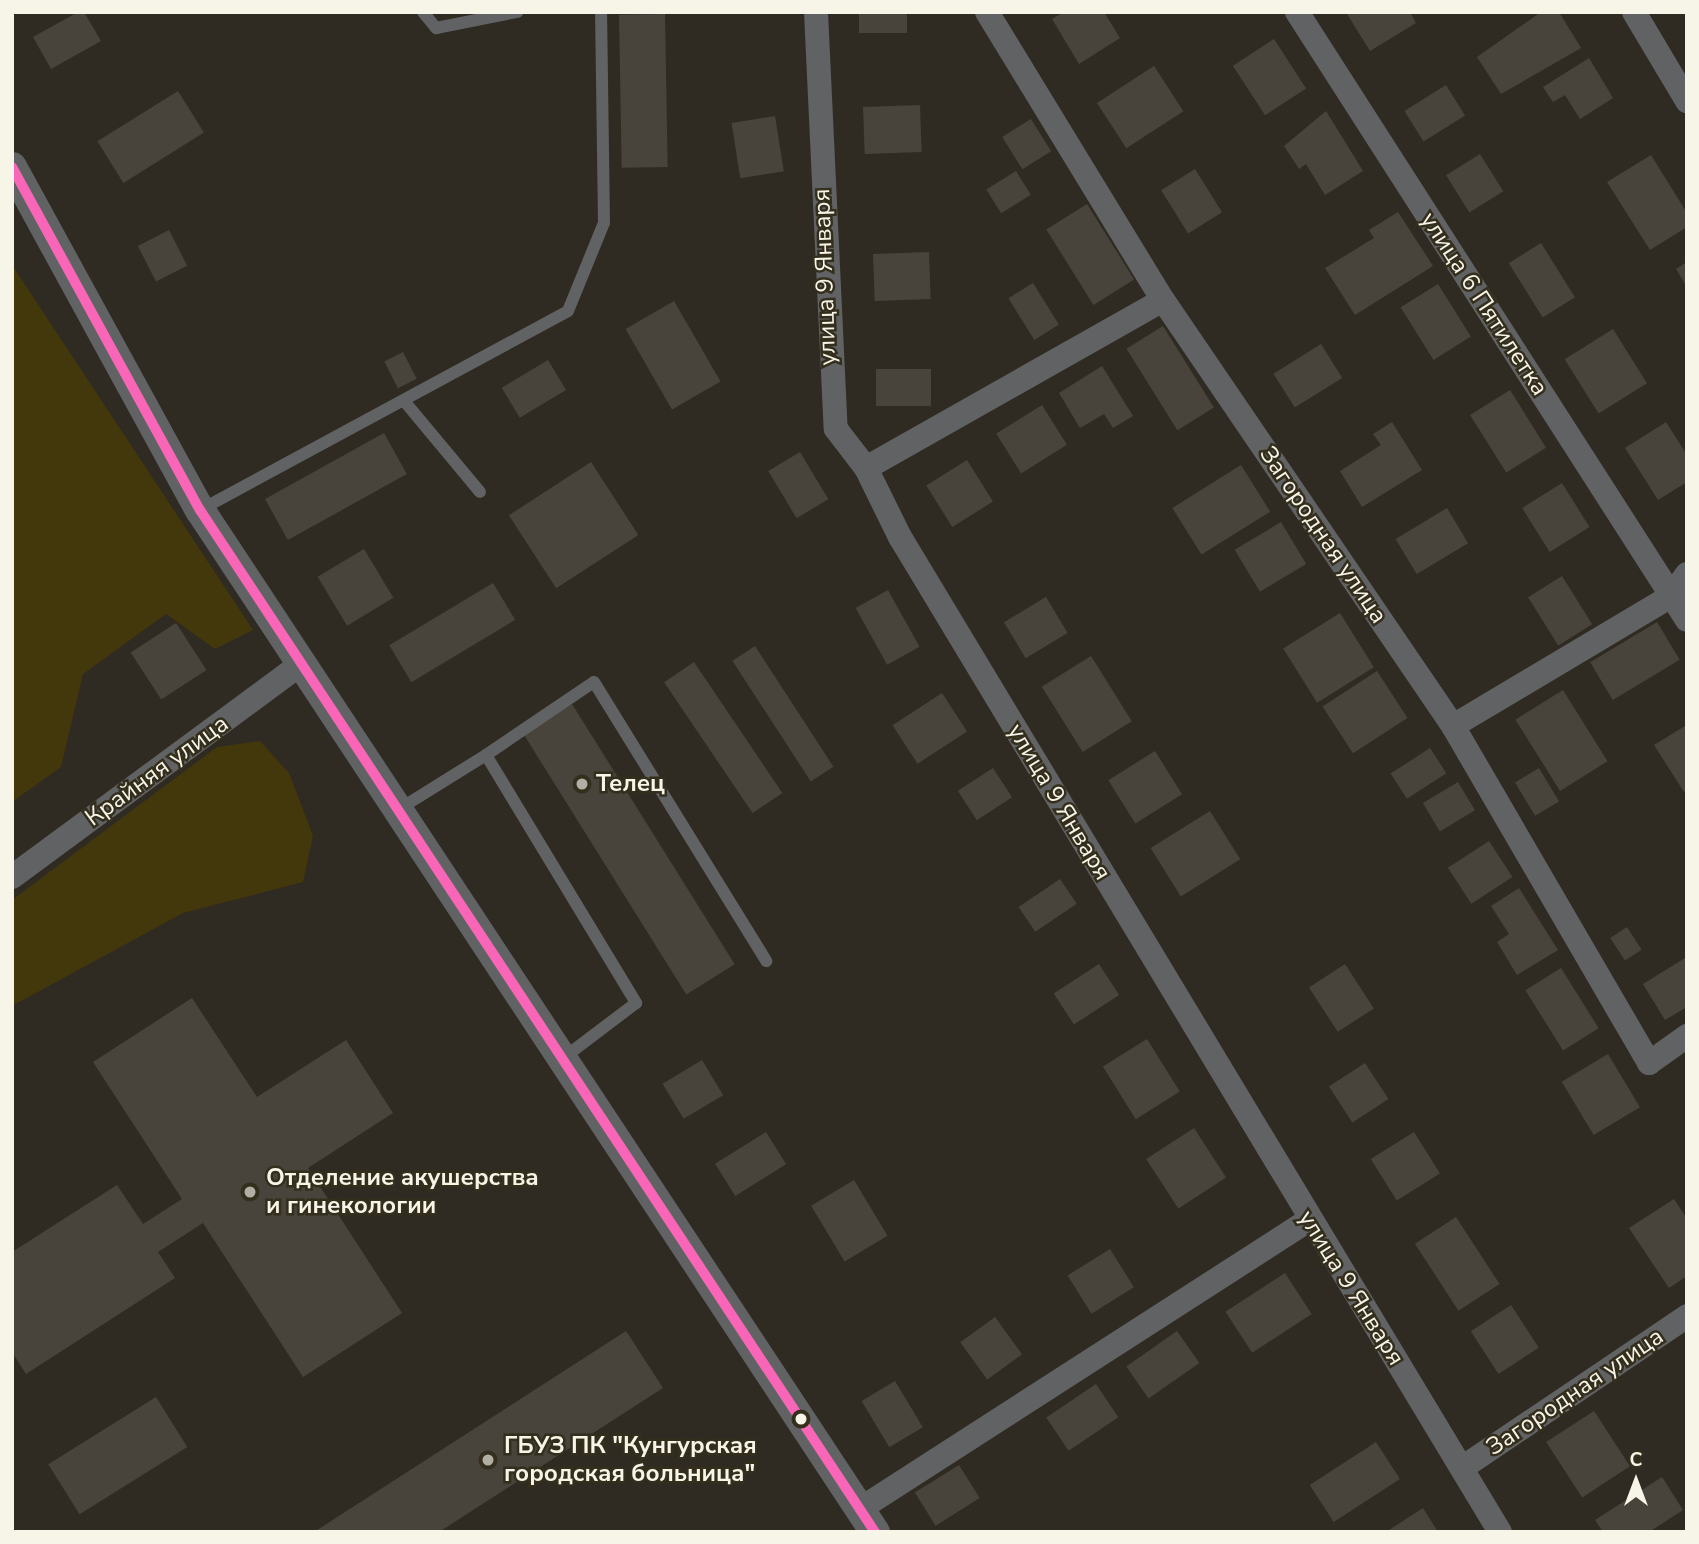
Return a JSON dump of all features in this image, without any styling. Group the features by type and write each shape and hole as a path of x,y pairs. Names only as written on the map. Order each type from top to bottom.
{"street":[{"name":"улица 9 Января","path":"816,12 828,367 836,429 866,468 900,537 1309,1220 1500,1532"},
{"name":"Загородная улица","path":"987,12 1163,300 1453,726 1649,1063 1687,1036"},
{"name":"улица 6 Пятилетка","path":"1297,12 1687,620"},
{"path":"1634,12 1687,101"},
{"path":"12,167 200,510 559,1062 868,1520 1309,1220"},
{"path":"866,468 1163,300"},
{"path":"1453,726 1671,596 1687,574"},
{"name":"Крайняя улица","path":"12,877 301,664"},
{"name":"Загородная улица","path":"1462,1468 1687,1316"}],"lane":[{"path":"423,12 436,28 517,12"},
{"path":"200,510 405,402 568,311 604,223 601,12"},
{"path":"405,402 480,492"},
{"path":"395,812 594,682 766,961"},
{"path":"486,755 636,1003 559,1062"}],"shaded area":[{"path":"12,265 253,630 215,649 166,614 83,674 61,767 12,802"},
{"path":"260,741 289,773 313,836 303,882 183,913 12,1006 12,900 217,747"}],"building":[{"path":"78,12 84,12 101,41 51,69 33,37"},
{"path":"859,12 907,12 907,33 859,33"},
{"path":"1064,12 1104,12 1120,38 1079,64 1052,19"},
{"path":"1410,12 1416,23 1370,51 1347,14"},
{"path":"1541,12 1559,12 1581,48 1501,94 1477,57"},
{"path":"665,14 668,167 622,168 619,15"},
{"path":"1274,39 1306,88 1265,115 1233,66"},
{"path":"1589,58 1613,98 1580,119 1565,95 1553,102 1543,87"},
{"path":"1154,66 1183,111 1126,148 1097,103"},
{"path":"1446,85 1465,116 1424,141 1404,111"},
{"path":"178,91 204,133 123,183 97,141"},
{"path":"920,105 922,152 865,154 863,107"},
{"path":"1326,111 1363,171 1325,195 1306,164 1299,169 1284,146"},
{"path":"775,116 784,171 740,178 732,123"},
{"path":"1031,119 1051,151 1022,169 1002,137"},
{"path":"1480,154 1503,191 1469,213 1446,175"},
{"path":"1651,155 1687,213 1687,227 1650,250 1607,182"},
{"path":"1195,169 1222,212 1188,233 1161,190"},
{"path":"1016,171 1031,195 1001,213 986,190"},
{"path":"1087,204 1134,279 1093,305 1046,229"},
{"path":"1398,212 1433,266 1355,315 1325,268 1374,238 1369,230"},
{"path":"169,230 187,266 156,282 138,246"},
{"path":"1541,243 1575,297 1543,317 1509,263"},
{"path":"929,252 931,299 875,301 873,254"},
{"path":"1687,262 1687,287 1676,269"},
{"path":"1033,283 1059,325 1034,340 1008,298"},
{"path":"1438,284 1471,337 1434,360 1401,307"},
{"path":"674,301 720,382 672,410 626,329"},
{"path":"1163,326 1214,407 1177,430 1127,349"},
{"path":"1613,329 1647,383 1599,413 1565,359"},
{"path":"1321,344 1342,378 1295,408 1274,374"},
{"path":"403,352 417,379 398,388 384,362"},
{"path":"548,360 566,390 520,418 502,388"},
{"path":"1102,366 1133,416 1113,428 1104,414 1080,428 1059,393"},
{"path":"876,369 931,369 931,406 876,406"},
{"path":"1510,390 1546,448 1506,473 1470,415"},
{"path":"1042,405 1067,445 1021,473 996,434"},
{"path":"1392,422 1422,470 1362,507 1340,471 1381,445 1373,434"},
{"path":"1666,422 1687,455 1687,482 1658,500 1625,448"},
{"path":"384,433 407,474 288,540 265,499"},
{"path":"800,452 828,499 797,518 768,471"},
{"path":"967,460 993,502 952,527 926,485"},
{"path":"591,462 638,535 556,588 509,515"},
{"path":"1241,465 1270,512 1201,555 1172,508"},
{"path":"1562,483 1590,527 1550,552 1522,508"},
{"path":"1447,508 1468,543 1417,574 1396,539"},
{"path":"1281,522 1306,564 1260,592 1235,550"},
{"path":"364,549 393,598 347,626 318,577"},
{"path":"1562,576 1592,624 1558,646 1528,597"},
{"path":"493,583 515,620 411,682 389,645"},
{"path":"888,590 920,647 887,665 856,608"},
{"path":"1046,597 1068,633 1026,658 1004,622"},
{"path":"1340,613 1374,667 1317,703 1283,649"},
{"path":"1657,622 1680,660 1613,700 1590,662"},
{"path":"176,623 206,670 161,699 131,652"},
{"path":"755,646 833,767 811,781 732,661"},
{"path":"1091,656 1132,721 1083,752 1042,687"},
{"path":"694,662 782,793 753,813 664,682"},
{"path":"1377,671 1407,718 1353,753 1322,706"},
{"path":"1563,690 1608,761 1560,791 1516,720"},
{"path":"942,693 967,732 918,764 893,725"},
{"path":"572,704 735,964 686,995 524,734"},
{"path":"1685,726 1687,790 1684,792 1654,745"},
{"path":"1430,748 1446,773 1407,799 1391,774"},
{"path":"1155,751 1182,794 1135,823 1108,780"},
{"path":"993,768 1012,797 977,820 958,791"},
{"path":"1539,768 1559,801 1535,816 1515,782"},
{"path":"1458,782 1475,810 1440,831 1423,803"},
{"path":"1210,811 1240,859 1181,896 1151,848"},
{"path":"1489,841 1512,877 1471,904 1448,868"},
{"path":"1060,879 1077,904 1035,932 1019,907"},
{"path":"1519,888 1558,950 1517,975 1497,942 1509,934 1491,906"},
{"path":"1627,927 1642,950 1625,961 1610,938"},
{"path":"1685,958 1687,1007 1665,1020 1643,984"},
{"path":"1099,964 1119,995 1074,1024 1054,993"},
{"path":"1345,964 1374,1008 1338,1032 1309,987"},
{"path":"1561,968 1599,1028 1563,1050 1525,990"},
{"name":"Отделение акушерства и гинекологии","path":"192,998 257,1097 346,1040 393,1113 308,1168 402,1313 303,1377 203,1223 158,1252 175,1278 26,1374 12,1352 12,1252 117,1185 143,1224 182,1199 93,1062"},
{"path":"1147,1039 1180,1092 1136,1119 1103,1067"},
{"path":"1608,1054 1640,1107 1594,1135 1562,1082"},
{"path":"702,1060 723,1095 684,1119 663,1084"},
{"path":"1365,1063 1388,1099 1352,1122 1329,1086"},
{"path":"1194,1128 1226,1177 1178,1209 1146,1159"},
{"path":"766,1132 786,1164 735,1196 715,1164"},
{"path":"1414,1132 1440,1174 1397,1201 1371,1159"},
{"path":"854,1180 887,1236 845,1261 811,1206"},
{"path":"1674,1199 1687,1219 1687,1276 1669,1288 1629,1228"},
{"path":"1456,1217 1500,1284 1458,1311 1415,1244"},
{"path":"1110,1249 1134,1287 1091,1314 1068,1275"},
{"path":"1285,1273 1312,1314 1252,1353 1225,1312"},
{"path":"1511,1305 1539,1348 1499,1374 1471,1331"},
{"path":"995,1317 1022,1354 987,1379 960,1342"},
{"name":"ГБУЗ ПК \"Кунгурская городская больница\"","path":"626,1331 663,1388 439,1532 314,1532"},
{"path":"1177,1331 1199,1363 1149,1399 1126,1367"},
{"path":"895,1381 923,1427 889,1447 862,1401"},
{"path":"1096,1384 1118,1417 1069,1451 1046,1418"},
{"path":"156,1397 187,1447 80,1514 48,1464"},
{"path":"1594,1411 1630,1466 1582,1497 1546,1442"},
{"path":"1376,1442 1400,1479 1334,1522 1310,1485"},
{"path":"959,1465 980,1498 936,1526 915,1493"},
{"path":"1662,1477 1683,1510 1649,1532 1603,1532 1595,1520"},
{"path":"1423,1508 1438,1532 1389,1530"}],"transit line":[{"path":"12,167 200,510 875,1532"}],"place":[{"name":"Телец","path":"582,784"},
{"name":"Отделение акушерства и гинекологии","path":"250,1192"},
{"name":"ГБУЗ ПК \"Кунгурская городская больница\"","path":"488,1460"}]}
